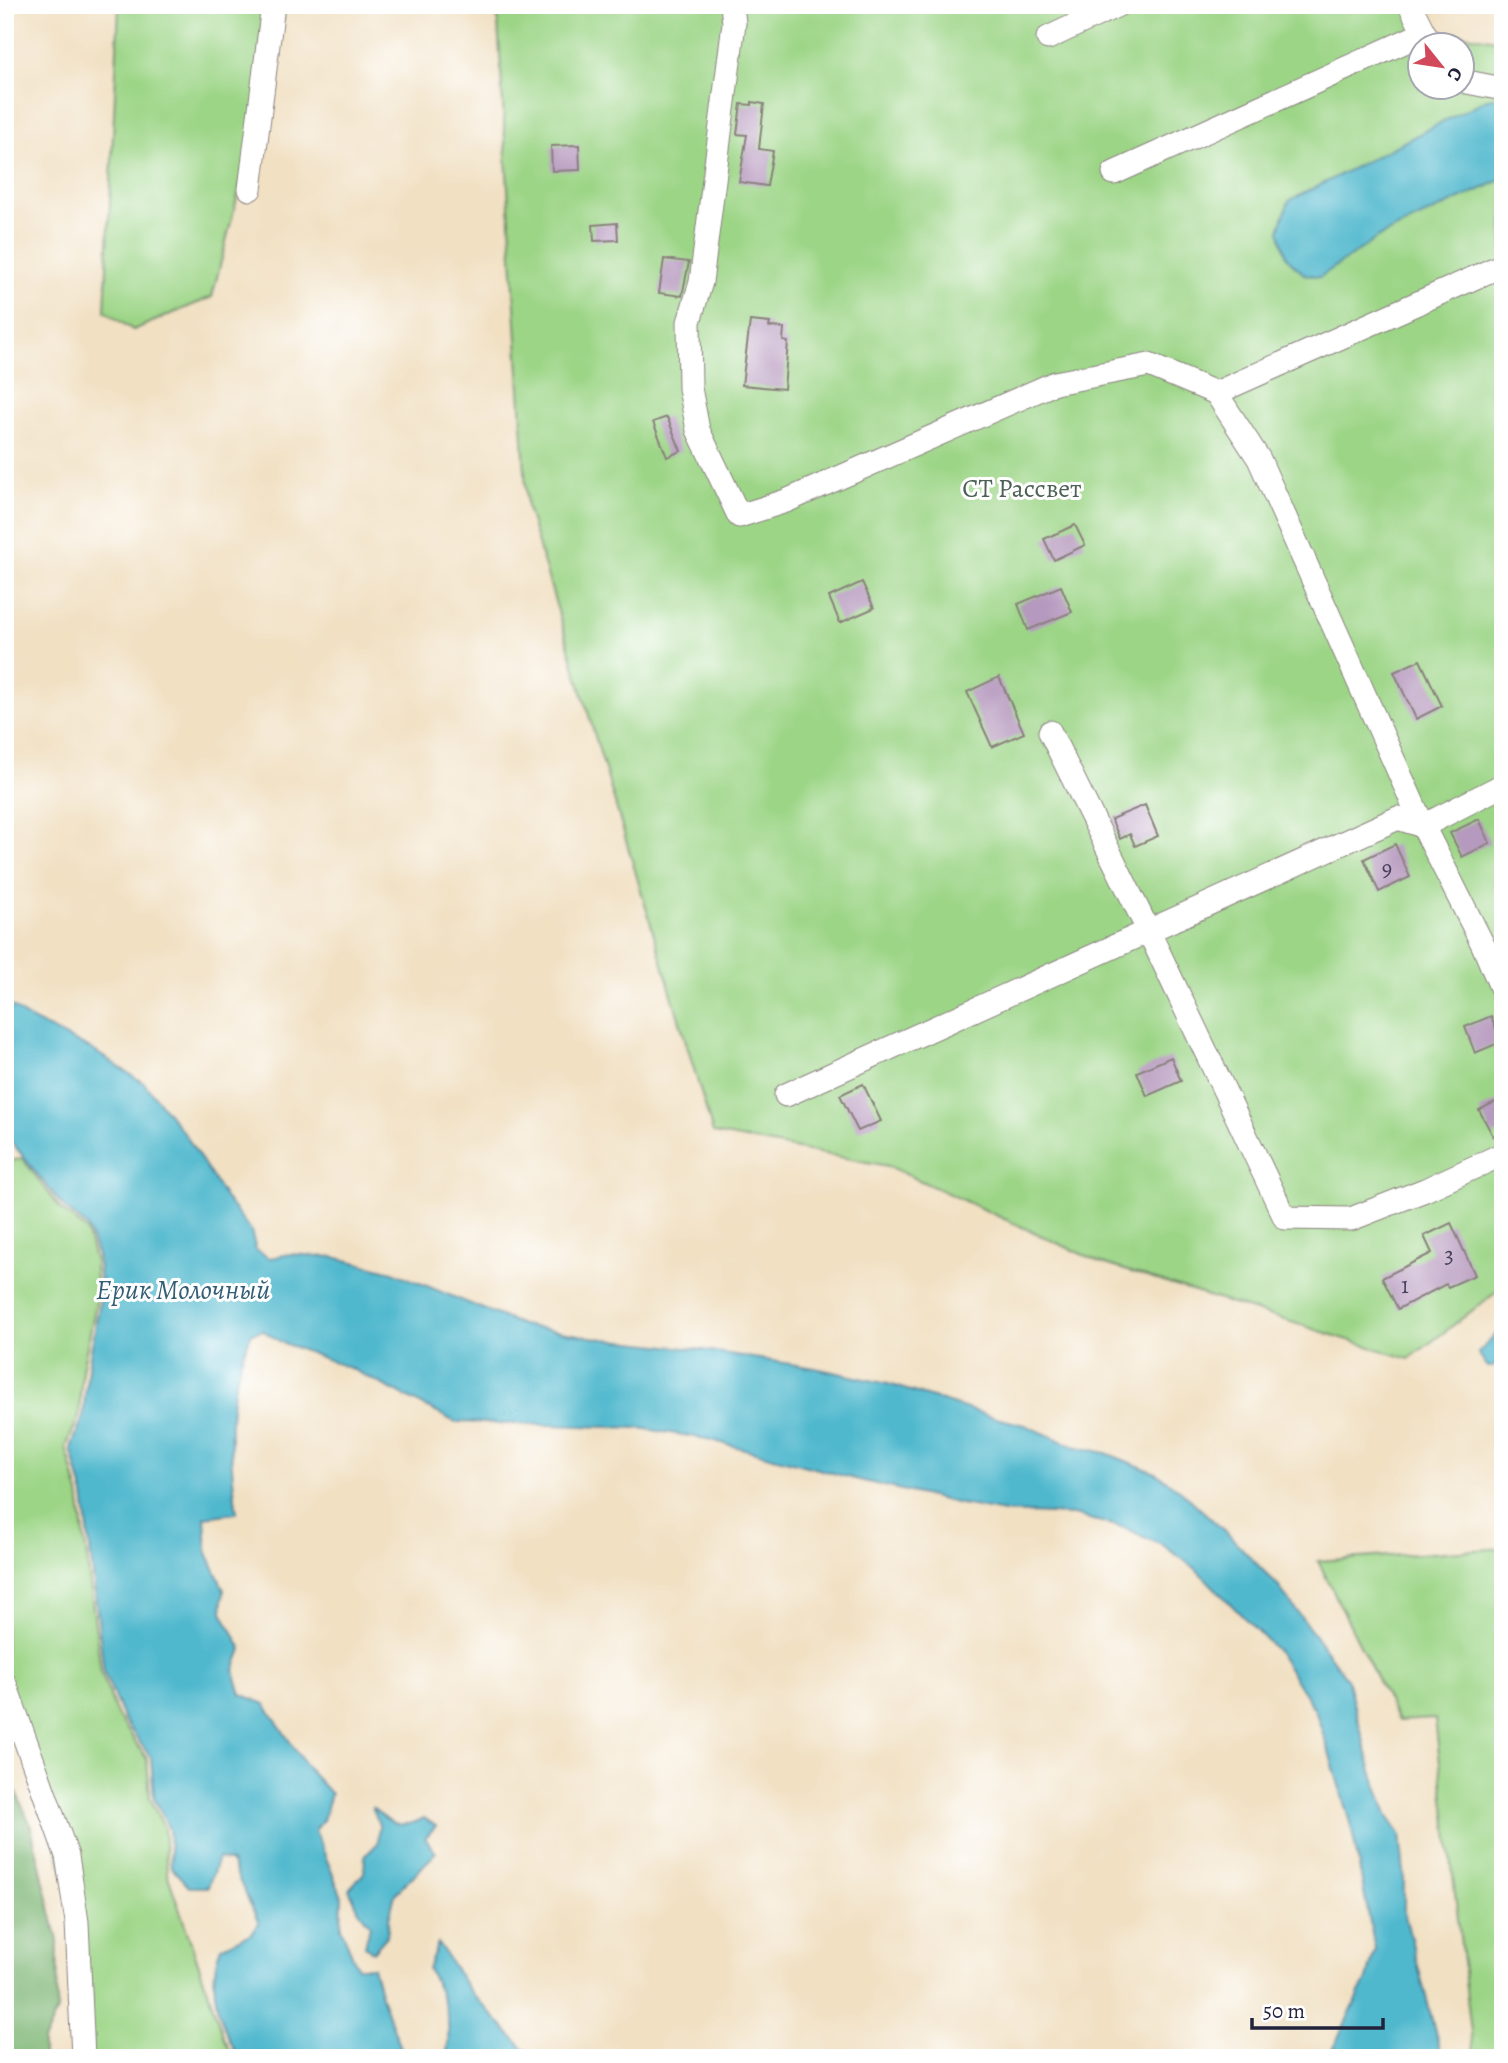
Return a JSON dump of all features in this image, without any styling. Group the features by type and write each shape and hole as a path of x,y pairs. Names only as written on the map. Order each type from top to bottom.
{"street":[{"path":"250,189 273,5"},
{"path":"733,5 734,23 701,282 689,322 690,388 698,430 739,516 786,501 1055,383 1149,365 1216,393 1259,459 1423,826 1483,945 1503,992"},
{"path":"1048,38 1118,5"},
{"path":"1410,5 1425,32"},
{"path":"1114,173 1406,49"},
{"path":"1476,84 1503,89"},
{"path":"1216,393 1503,265"},
{"path":"1050,732 1285,1218 1351,1219 1503,1154"},
{"path":"786,1095 1398,818 1423,826 1503,785"},
{"path":"5,1684 66,1856 77,1922 83,2058"}],"green space":[{"path":"119,5 286,5 212,297 133,330 105,311"},
{"name":"СТ Рассвет","path":"497,5 1405,5 1417,27 1448,32 1406,32 1406,102 1476,102 1476,37 1503,41 1503,1287 1409,1359 1099,1262 888,1166 713,1133 527,507"},
{"path":"22,1158 60,1208 86,1230 95,1262 97,1299 82,1370 79,1416 66,1447 79,1494 101,1672 117,1715 147,1759 150,1798 164,1828 167,1873 224,2038 234,2058 84,2058 79,1923 5,1681 5,1163"},
{"path":"1503,1548 1503,2058 1474,2058 1435,1719 1398,1721 1318,1561"},
{"path":"5,1768 30,1823 58,1941 57,2011 43,2041 43,2058 5,2058"}],"water":[{"path":"1500,97 1503,102 1503,179 1380,236 1320,277 1304,274 1287,258 1279,230 1289,201 1487,99"},
{"name":"Ерик Молочный","path":"5,1001 28,1018 93,1050 145,1084 187,1137 224,1196 251,1231 256,1250 270,1258 290,1254 334,1257 393,1272 522,1325 596,1338 704,1350 815,1368 888,1384 1025,1425 1073,1446 1106,1453 1156,1473 1181,1491 1231,1537 1278,1586 1347,1679 1387,1815 1400,1834 1404,1912 1442,2058 1328,2058 1367,1979 1375,1949 1352,1830 1330,1755 1315,1710 1277,1651 1195,1568 1164,1546 1122,1527 1073,1515 1004,1512 956,1503 707,1439 639,1428 455,1422 352,1369 281,1342 262,1330 252,1333 243,1354 233,1399 231,1444 237,1513 205,1517 207,1553 224,1590 222,1612 242,1649 234,1671 241,1694 265,1704 308,1769 331,1794 323,1820 315,1831 342,1897 341,1928 357,1967 373,1967 382,1999 405,2058 239,2058 226,2032 217,2004 214,1976 216,1961 221,1947 251,1934 259,1923 231,1862 218,1858 208,1887 189,1887 171,1867 169,1829 154,1798 151,1758 124,1720 104,1672 84,1495 71,1448 83,1417 88,1367 101,1296 98,1259 87,1227 62,1205 5,1134"},
{"path":"1503,1327 1503,1366 1488,1367 1478,1353"},
{"path":"372,1807 396,1823 408,1824 424,1818 436,1826 425,1838 436,1853 395,1894 387,1936 373,1952 365,1946 370,1925 359,1911 349,1889 364,1873 365,1856 378,1843 379,1825"},
{"path":"438,1943 468,1989 532,2058 446,2058 449,2033 446,2012 428,1969"}],"building":[{"path":"752,102 764,104 759,149 773,151 767,186 739,182 747,135 737,134 741,104 752,105"},
{"path":"579,145 580,170 552,171 551,146"},
{"path":"617,223 618,240 594,241 593,225"},
{"path":"664,259 689,262 682,296 659,293"},
{"path":"750,321 784,328 783,341 788,342 784,389 742,385"},
{"path":"667,417 681,451 667,457 653,422"},
{"path":"1075,525 1085,545 1054,560 1044,539"},
{"path":"862,582 874,608 840,623 829,597"},
{"path":"1061,586 1072,612 1028,630 1018,604"},
{"path":"1420,660 1442,706 1416,719 1394,672"},
{"path":"999,677 1024,733 992,747 967,692"},
{"path":"1145,805 1158,836 1135,846 1130,834 1120,839 1111,819"},
{"path":"1479,819 1490,843 1462,857 1450,833"},
{"path":"1395,844 1410,877 1379,892 1364,859"},
{"path":"1491,1016 1501,1042 1475,1053 1465,1027"},
{"path":"1171,1057 1181,1081 1147,1096 1137,1072"},
{"path":"863,1084 881,1121 858,1131 840,1095"},
{"path":"1503,1098 1503,1131 1493,1136 1479,1110"},
{"path":"1451,1223 1475,1275 1448,1287 1446,1284 1398,1309 1382,1278 1432,1253 1424,1236"}]}
